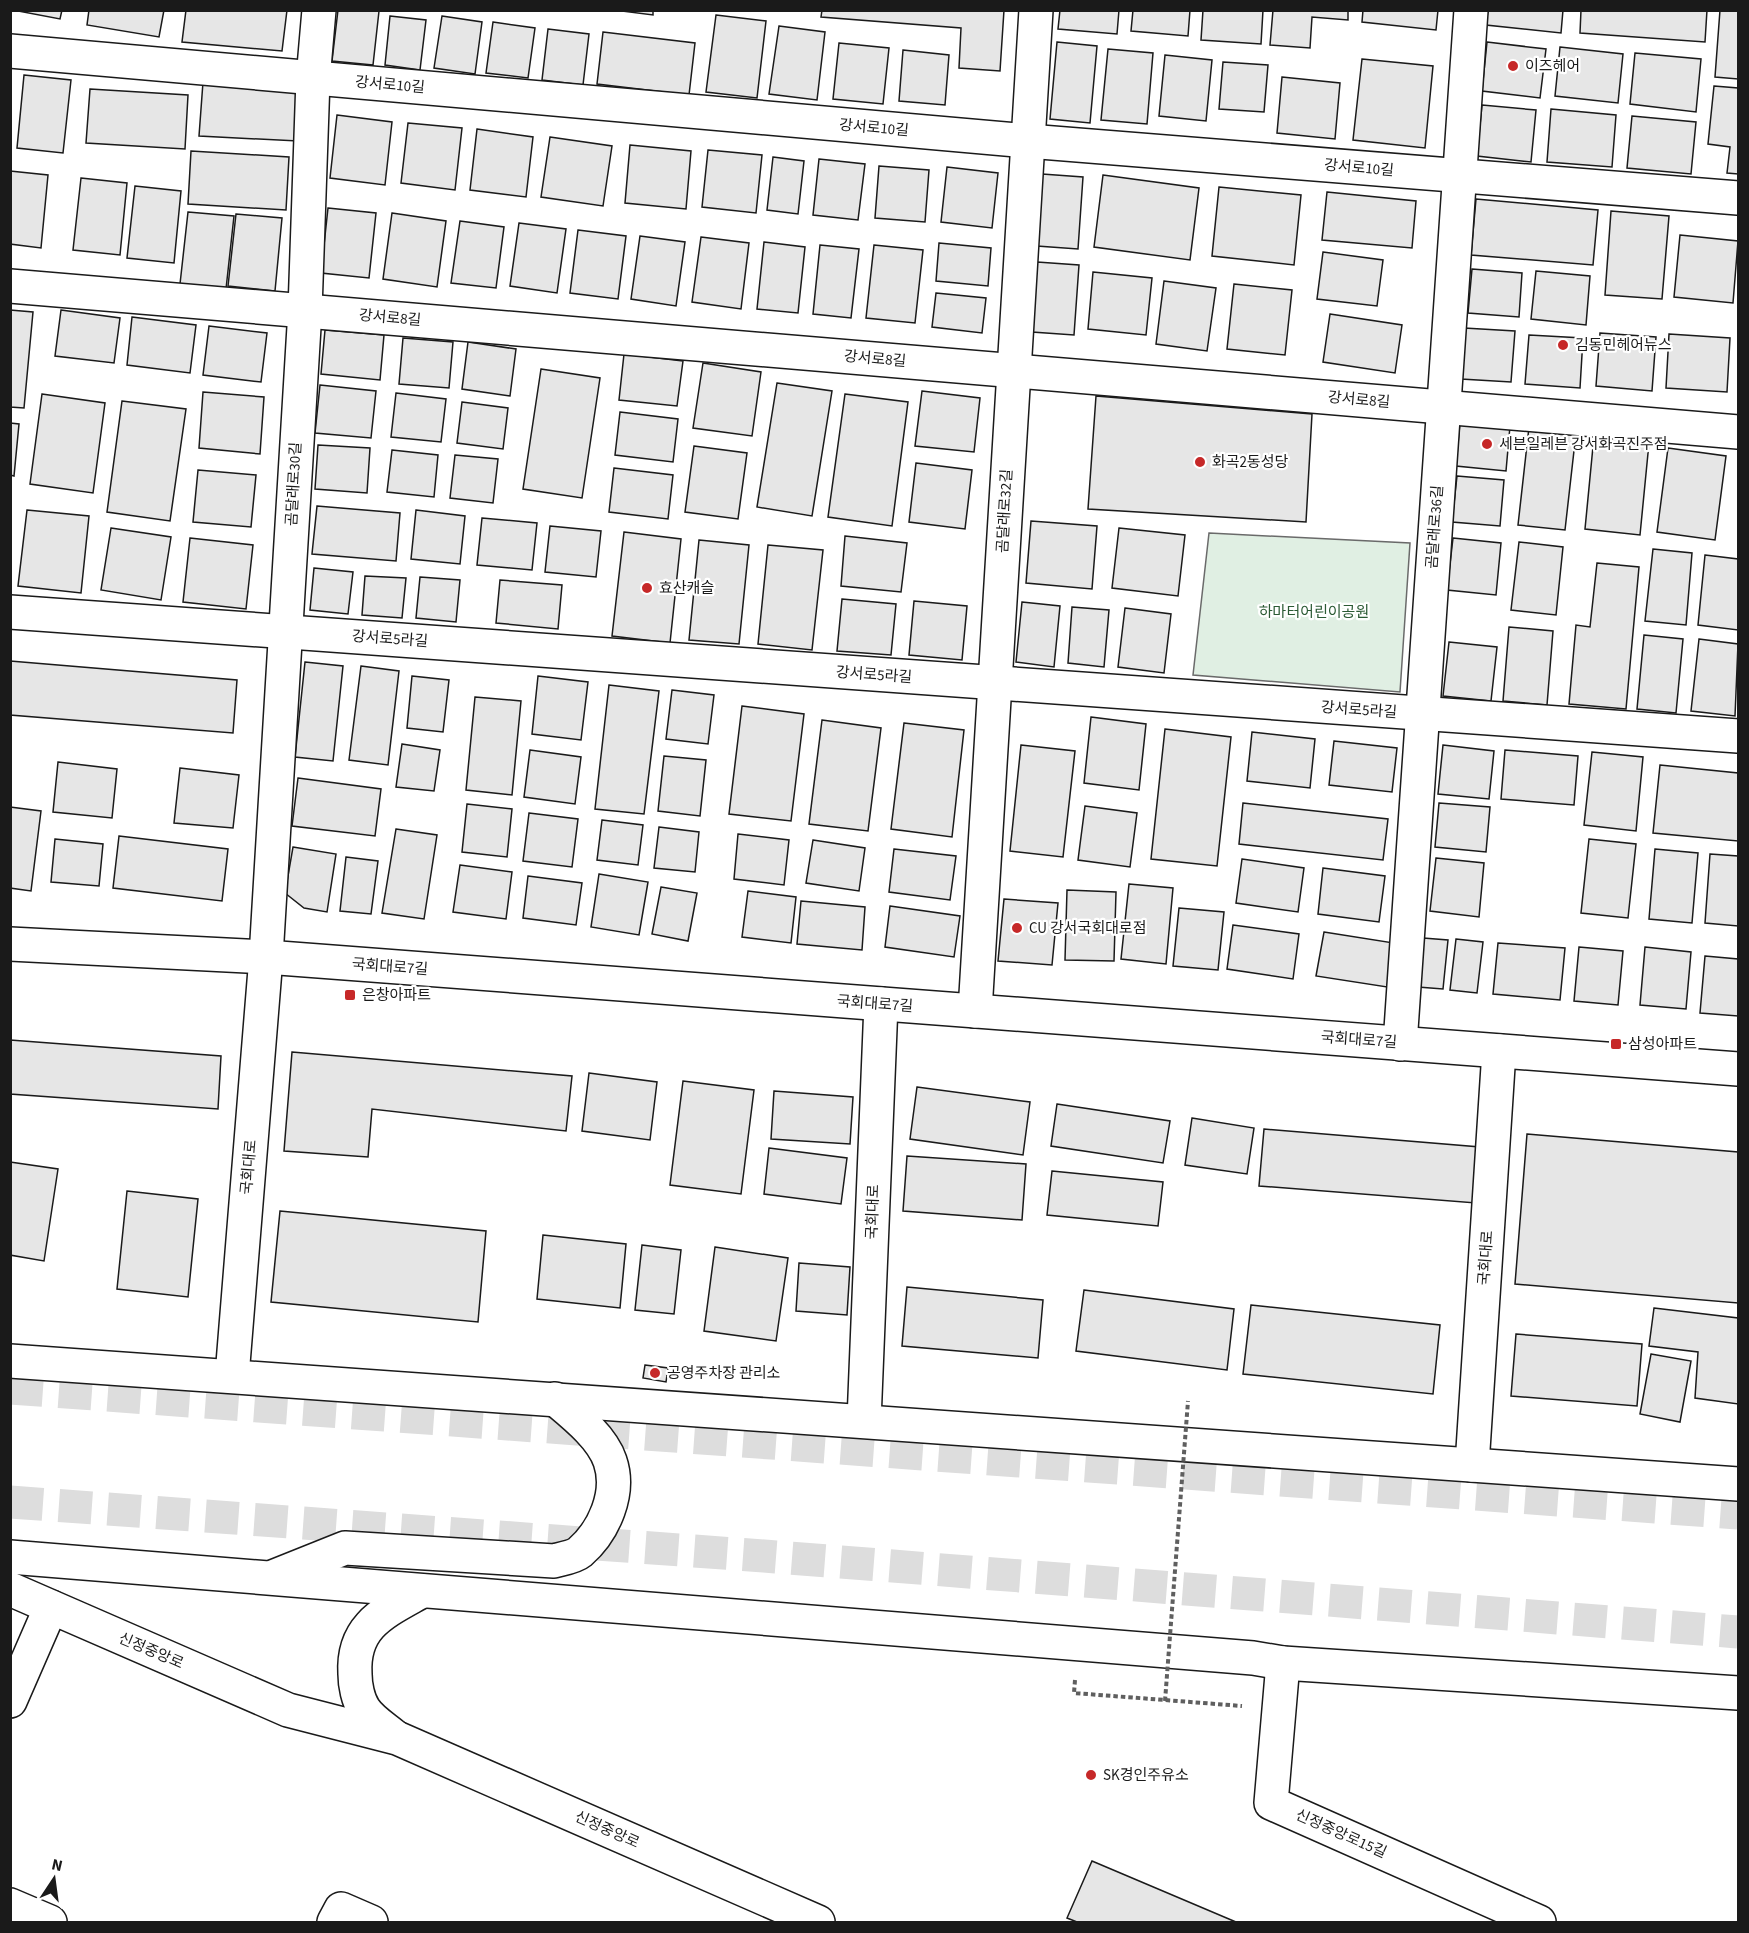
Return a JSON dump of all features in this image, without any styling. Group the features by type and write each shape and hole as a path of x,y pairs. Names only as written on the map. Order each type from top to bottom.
{"street":[{"name":"곰달래로30길","path":"266,957 304,310 313,79 320,10"},
{"name":"곰달래로32길","path":"975,1011 1036,10"},
{"name":"곰달래로36길","path":"1400,1044 1471,10"},
{"name":"강서로10길","path":"10,51 1028,141 1738,198"},
{"name":"강서로8길","path":"10,286 1738,432"},
{"name":"강서로5라길","path":"10,612 1738,736"},
{"name":"국회대로7길","path":"10,944 266,957 1738,1069"},
{"name":"국회대로","path":"232,1377 266,957"},
{"name":"국회대로","path":"864,1421 881,1004"},
{"name":"국회대로","path":"1472,1466 1499,1051"},
{"path":"10,1361 1738,1484"},
{"path":"268,1578 345,1548 554,1561 578,1554 607,1519 613,1492 610,1461 586,1425 555,1399"},
{"path":"10,1557 1241,1657 1283,1663 1738,1693"},
{"name":"신정중앙로","path":"10,1588 288,1710 397,1738 818,1923"},
{"name":"신정중앙로","path":"397,1738 364,1710 355,1685 354,1660 364,1631 381,1615 422,1591"},
{"path":"10,1701 51,1607"},
{"name":"신정중앙로15길","path":"1283,1663 1271,1803 1525,1920"},
{"path":"10,1905 50,1923"},
{"path":"334,1923 341,1909 371,1923"}],"path":[{"path":"1165,1701 1188,1401"},
{"path":"1074,1693 1247,1707"}],"green space":[{"name":"하마터어린이공원","path":"1209,533 1410,543 1400,692 1193,675"}],"building":[{"path":"13,10 62,10 60,19"},
{"path":"89,10 164,10 159,37 87,25"},
{"path":"186,10 287,10 282,51 182,42"},
{"path":"338,10 379,11 373,65 332,61"},
{"path":"614,10 653,10 653,15"},
{"path":"822,10 1004,10 1000,71 959,68 961,28 821,17"},
{"path":"1060,10 1119,10 1117,34 1058,29"},
{"path":"1133,10 1190,10 1188,36 1131,31"},
{"path":"1203,10 1263,10 1261,44 1201,40"},
{"path":"1273,10 1348,10 1348,20 1312,17 1310,48 1270,45"},
{"path":"1363,10 1438,10 1436,30 1362,22"},
{"path":"1488,10 1563,10 1561,33 1486,25"},
{"path":"1581,10 1707,10 1705,42 1580,33"},
{"path":"1720,10 1738,10 1738,79 1715,77"},
{"path":"716,15 766,21 757,98 706,92"},
{"path":"390,16 426,20 420,70 385,65"},
{"path":"442,16 482,22 475,74 434,68"},
{"path":"493,22 535,28 528,78 486,73"},
{"path":"779,26 825,32 817,100 769,94"},
{"path":"548,29 589,34 583,85 542,80"},
{"path":"603,32 695,43 689,95 597,84"},
{"path":"1057,42 1097,46 1090,123 1050,119"},
{"path":"1487,42 1546,49 1540,98 1482,91"},
{"path":"839,43 889,48 883,104 833,99"},
{"path":"1560,47 1623,54 1618,103 1555,96"},
{"path":"1108,49 1153,53 1147,124 1101,120"},
{"path":"903,50 949,55 945,105 899,101"},
{"path":"1635,53 1701,59 1696,112 1630,104"},
{"path":"1165,55 1212,60 1206,121 1159,116"},
{"path":"1362,59 1433,66 1425,148 1353,140"},
{"path":"1223,62 1268,65 1264,112 1219,109"},
{"path":"24,75 71,80 63,153 17,148"},
{"path":"1282,77 1340,83 1335,139 1277,133"},
{"path":"203,82 301,88 298,141 199,136"},
{"path":"1714,86 1738,88 1738,174 1727,173 1730,147 1708,144"},
{"path":"90,89 188,95 185,149 86,143"},
{"path":"1482,105 1536,110 1531,162 1477,156"},
{"path":"1551,109 1616,115 1612,167 1547,162"},
{"path":"337,115 392,122 385,185 330,178"},
{"path":"1632,116 1696,122 1691,174 1627,168"},
{"path":"408,123 462,128 455,190 401,183"},
{"path":"477,129 533,137 526,197 470,190"},
{"path":"550,137 612,146 603,206 541,197"},
{"path":"630,145 691,151 686,209 625,203"},
{"path":"708,150 762,155 756,213 702,207"},
{"path":"191,151 289,157 286,210 188,204"},
{"path":"773,157 804,161 798,214 767,210"},
{"path":"819,159 865,164 858,220 813,215"},
{"path":"879,166 929,170 925,222 875,218"},
{"path":"947,167 998,173 992,228 941,222"},
{"path":"10,171 48,175 41,248 10,244"},
{"path":"1042,174 1083,177 1078,249 1037,246"},
{"path":"1103,175 1199,188 1190,260 1094,247"},
{"path":"81,178 127,183 120,255 73,250"},
{"path":"135,186 181,191 174,263 127,258"},
{"path":"1219,187 1301,195 1294,265 1212,256"},
{"path":"1327,192 1416,201 1412,248 1322,240"},
{"path":"1476,199 1598,210 1593,265 1471,255"},
{"path":"328,208 376,213 369,278 321,273"},
{"path":"1611,211 1669,216 1662,299 1605,295"},
{"path":"188,212 234,216 226,289 180,284"},
{"path":"392,213 446,221 437,287 383,279"},
{"path":"236,214 282,218 275,291 228,286"},
{"path":"460,221 504,227 496,288 451,283"},
{"path":"519,223 566,229 557,293 510,286"},
{"path":"578,230 626,236 618,299 570,293"},
{"path":"1680,235 1738,241 1733,303 1674,297"},
{"path":"640,236 685,242 676,306 631,299"},
{"path":"701,237 749,243 741,309 692,302"},
{"path":"764,242 805,247 798,313 757,309"},
{"path":"939,243 991,248 988,286 936,281"},
{"path":"820,245 859,249 851,318 813,314"},
{"path":"874,245 923,250 915,323 866,318"},
{"path":"1323,252 1383,260 1377,306 1317,299"},
{"path":"1037,262 1079,265 1074,335 1032,332"},
{"path":"1472,269 1522,273 1519,317 1468,313"},
{"path":"1536,271 1590,276 1586,325 1531,319"},
{"path":"1093,272 1152,278 1146,335 1088,329"},
{"path":"1164,281 1216,288 1207,351 1156,344"},
{"path":"1234,284 1292,290 1285,355 1227,349"},
{"path":"936,293 986,298 982,333 932,327"},
{"path":"10,310 33,312 24,408 10,407"},
{"path":"61,310 120,318 114,363 55,356"},
{"path":"1330,314 1402,325 1395,373 1323,362"},
{"path":"132,317 196,325 190,373 127,365"},
{"path":"209,326 267,333 261,382 203,375"},
{"path":"1464,328 1515,331 1511,382 1461,379"},
{"path":"325,330 384,335 380,380 321,374"},
{"path":"1600,333 1656,337 1652,391 1596,386"},
{"path":"1669,334 1730,338 1727,392 1666,388"},
{"path":"1529,335 1583,338 1580,388 1525,384"},
{"path":"403,338 453,342 449,388 399,384"},
{"path":"468,342 516,349 510,396 462,389"},
{"path":"624,354 683,361 677,406 619,400"},
{"path":"703,363 761,372 752,436 693,428"},
{"path":"541,369 600,378 582,498 523,489"},
{"path":"777,383 832,391 812,516 757,507"},
{"path":"320,385 376,391 371,438 315,433"},
{"path":"922,391 980,398 974,452 915,446"},
{"path":"203,392 264,397 260,454 199,448"},
{"path":"396,393 446,399 441,442 391,437"},
{"path":"42,394 105,403 93,493 30,484"},
{"path":"845,394 908,402 892,526 828,517"},
{"name":"화곡2동성당","path":"1096,396 1312,414 1306,522 1088,509"},
{"path":"122,401 186,409 170,521 107,512"},
{"path":"462,402 508,408 503,449 457,443"},
{"path":"620,412 678,419 673,462 615,455"},
{"path":"1460,422 1510,426 1506,471 1456,466"},
{"path":"10,423 19,424 14,476 10,475"},
{"path":"1529,427 1576,433 1565,530 1518,525"},
{"path":"1594,436 1649,443 1640,535 1585,529"},
{"path":"318,445 370,448 367,493 315,489"},
{"path":"694,446 747,453 738,519 685,512"},
{"path":"1668,448 1726,456 1715,540 1657,532"},
{"path":"392,450 438,455 434,497 387,492"},
{"path":"455,455 498,459 493,503 450,498"},
{"path":"916,463 972,470 965,529 909,522"},
{"path":"614,468 673,475 668,519 609,512"},
{"path":"198,470 256,475 251,527 193,522"},
{"path":"1457,476 1504,480 1500,526 1452,522"},
{"path":"317,506 400,513 396,561 312,554"},
{"path":"27,510 89,516 81,593 18,586"},
{"path":"416,510 465,516 460,564 411,559"},
{"path":"482,518 537,523 532,570 477,565"},
{"path":"1031,521 1097,526 1092,589 1026,583"},
{"path":"550,526 601,531 596,577 545,572"},
{"path":"111,528 171,537 161,600 101,590"},
{"path":"1119,528 1185,535 1178,596 1112,588"},
{"name":"효산캐슬","path":"624,532 681,539 670,643 612,636"},
{"path":"845,536 907,543 901,592 841,586"},
{"path":"190,538 253,545 246,609 183,602"},
{"path":"1453,538 1501,543 1496,595 1447,590"},
{"path":"699,540 749,545 739,644 689,640"},
{"path":"1519,542 1563,547 1556,615 1511,610"},
{"path":"768,545 823,550 812,650 758,644"},
{"path":"1653,549 1692,553 1686,625 1645,621"},
{"path":"1705,555 1738,559 1738,630 1698,625"},
{"path":"1597,563 1639,567 1626,709 1569,704 1576,625 1590,627"},
{"path":"314,568 353,572 348,614 310,610"},
{"path":"365,576 406,578 402,618 362,615"},
{"path":"420,577 460,580 456,622 416,618"},
{"path":"500,580 562,585 558,629 496,623"},
{"path":"842,599 896,604 891,655 837,651"},
{"path":"914,601 967,606 962,660 909,655"},
{"path":"1022,602 1060,606 1054,667 1016,662"},
{"path":"1072,607 1109,610 1104,667 1068,663"},
{"path":"1125,608 1171,614 1164,673 1118,667"},
{"path":"1509,627 1553,631 1547,705 1503,701"},
{"path":"1644,635 1683,639 1676,713 1637,709"},
{"path":"1699,639 1738,644 1735,716 1691,711"},
{"path":"1449,642 1497,647 1491,701 1443,696"},
{"path":"10,661 237,680 233,733 10,715"},
{"path":"305,662 343,666 333,761 295,757"},
{"path":"361,666 399,671 388,765 349,760"},
{"path":"412,676 449,680 443,732 407,728"},
{"path":"538,676 588,682 581,740 532,734"},
{"path":"609,685 659,691 644,814 595,809"},
{"path":"672,690 714,695 708,744 666,739"},
{"path":"475,697 521,701 512,795 466,790"},
{"path":"742,706 804,714 791,821 729,814"},
{"path":"1091,717 1146,724 1139,790 1084,783"},
{"path":"822,720 881,728 868,831 809,824"},
{"path":"904,723 964,730 952,837 891,829"},
{"path":"1165,729 1231,737 1217,866 1151,859"},
{"path":"1252,732 1315,739 1310,788 1247,781"},
{"path":"1334,741 1397,748 1392,792 1329,785"},
{"path":"402,744 440,750 434,791 396,787"},
{"path":"1021,745 1075,751 1063,857 1010,851"},
{"path":"1443,745 1494,751 1489,799 1438,794"},
{"path":"530,750 581,757 575,804 524,797"},
{"path":"1505,750 1578,756 1574,805 1501,799"},
{"path":"1592,752 1643,757 1636,831 1584,825"},
{"path":"664,756 706,760 700,816 658,811"},
{"path":"58,762 117,769 112,818 53,812"},
{"path":"1660,765 1738,773 1738,841 1653,833"},
{"path":"180,768 239,775 233,828 174,823"},
{"path":"298,778 381,789 375,836 292,826"},
{"path":"1243,803 1388,819 1383,860 1239,844"},
{"path":"1439,803 1490,807 1486,852 1435,847"},
{"path":"467,804 512,809 507,857 462,852"},
{"path":"1085,806 1137,813 1130,867 1078,860"},
{"path":"10,807 41,811 31,891 10,888"},
{"path":"529,813 578,819 572,867 523,861"},
{"path":"602,820 643,825 638,865 597,860"},
{"path":"659,827 699,832 695,872 654,868"},
{"path":"396,829 437,835 424,919 382,913"},
{"path":"738,834 789,840 784,885 734,879"},
{"path":"119,836 228,849 222,901 113,888"},
{"path":"55,839 103,844 99,886 51,882"},
{"path":"1589,839 1636,844 1628,918 1581,913"},
{"path":"813,840 865,848 859,891 806,883"},
{"path":"293,847 336,854 327,912 304,908 285,893"},
{"path":"894,849 956,856 950,900 889,892"},
{"path":"1655,849 1698,853 1692,923 1649,919"},
{"path":"1710,854 1738,856 1738,926 1705,923"},
{"path":"346,857 378,861 371,914 340,911"},
{"path":"1436,858 1484,863 1479,917 1430,911"},
{"path":"1242,859 1304,868 1298,912 1236,903"},
{"path":"460,865 512,872 506,919 453,912"},
{"path":"1323,868 1385,876 1379,922 1318,914"},
{"path":"599,874 648,882 639,935 591,927"},
{"path":"528,876 582,883 576,925 523,918"},
{"path":"1129,884 1173,888 1166,964 1121,959"},
{"path":"661,887 697,893 688,941 652,934"},
{"path":"1067,890 1116,892 1114,961 1065,960"},
{"path":"748,891 796,897 791,943 742,937"},
{"path":"1004,899 1058,903 1052,965 998,961"},
{"path":"801,901 865,907 862,950 797,944"},
{"path":"890,906 960,916 954,957 885,947"},
{"path":"1179,908 1224,912 1218,970 1173,966"},
{"path":"1233,925 1299,934 1293,979 1227,969"},
{"path":"1324,932 1394,943 1387,987 1316,976"},
{"path":"1423,938 1448,940 1443,989 1418,987"},
{"path":"1456,939 1483,942 1477,993 1450,990"},
{"path":"1498,943 1565,948 1560,1000 1493,994"},
{"path":"1579,947 1623,951 1618,1005 1574,1001"},
{"path":"1645,947 1691,952 1686,1009 1640,1005"},
{"path":"1705,956 1738,959 1738,1016 1700,1013"},
{"path":"10,1040 221,1056 218,1109 10,1094"},
{"path":"292,1052 572,1076 566,1131 372,1109 368,1157 284,1151"},
{"path":"589,1073 657,1082 650,1140 582,1131"},
{"path":"683,1081 754,1090 741,1194 670,1185"},
{"path":"917,1087 1030,1102 1023,1155 910,1139"},
{"path":"774,1091 853,1097 850,1144 771,1139"},
{"path":"1057,1104 1170,1121 1163,1163 1051,1146"},
{"path":"1192,1118 1254,1128 1247,1174 1185,1165"},
{"path":"1264,1129 1480,1147 1476,1203 1259,1186"},
{"path":"1527,1134 1738,1152 1738,1303 1515,1284"},
{"path":"769,1148 847,1158 841,1204 764,1194"},
{"path":"907,1156 1026,1164 1022,1220 903,1211"},
{"path":"10,1162 58,1169 44,1261 10,1255"},
{"path":"1052,1171 1163,1182 1158,1226 1047,1215"},
{"path":"127,1191 198,1199 188,1297 117,1289"},
{"path":"280,1211 486,1231 478,1322 271,1302"},
{"path":"543,1235 626,1244 620,1308 537,1299"},
{"path":"642,1245 681,1250 674,1314 635,1310"},
{"path":"715,1247 788,1258 776,1341 704,1331"},
{"path":"799,1263 850,1267 847,1315 796,1311"},
{"path":"907,1287 1043,1300 1038,1358 902,1346"},
{"path":"1084,1290 1234,1309 1227,1370 1076,1351"},
{"path":"1251,1305 1440,1325 1433,1394 1243,1374"},
{"path":"1654,1308 1738,1318 1738,1404 1695,1398 1698,1352 1649,1346"},
{"path":"1516,1334 1642,1344 1637,1406 1511,1396"},
{"path":"1651,1354 1691,1361 1680,1422 1640,1414"},
{"name":"공영주차장 관리소","path":"645,1365 668,1368 666,1382 643,1378"},
{"path":"1092,1861 1236,1922 1077,1922 1067,1918"}],"tunnel":[{"path":"10,1388 1738,1513"},
{"path":"10,1502 764,1556 1738,1632"}],"place":[{"name":"이즈헤어","path":"1513,66"},
{"name":"김동민헤어뉴스","path":"1563,345"},
{"name":"세븐일레븐 강서화곡진주점","path":"1487,444"},
{"name":"화곡2동성당","path":"1200,462"},
{"name":"효산캐슬","path":"647,588"},
{"name":"CU 강서국회대로점","path":"1017,928"},
{"name":"은창아파트","path":"350,995"},
{"name":"삼성아파트","path":"1616,1044"},
{"name":"공영주차장 관리소","path":"655,1373"},
{"name":"SK경인주유소","path":"1091,1775"}]}
